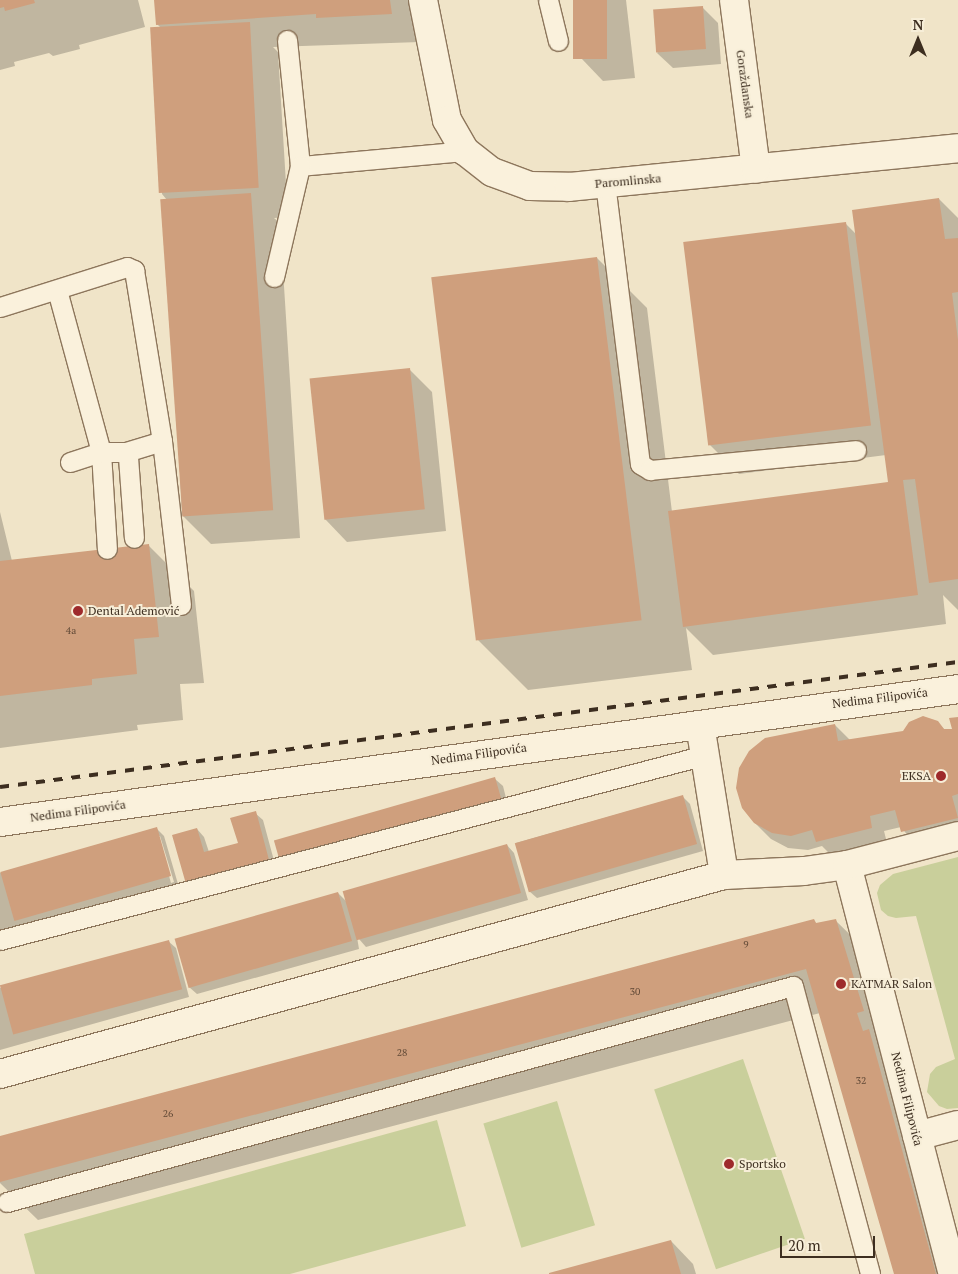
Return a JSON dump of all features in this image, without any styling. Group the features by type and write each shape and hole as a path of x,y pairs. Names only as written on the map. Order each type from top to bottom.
{"street":[{"name":"Paromlinska","path":"423,0 447,120 465,151 492,172 530,186 606,183 958,148"},
{"name":"Goraždanska","path":"734,0 756,169"},
{"name":"Nedima Filipovića","path":"0,822 958,689"},
{"path":"703,746 724,875"},
{"path":"0,1074 724,875 804,872 847,865 958,836"},
{"name":"Nedima Filipovića","path":"847,865 953,1274"},
{"path":"917,1136 958,1125"}],"lane":[{"path":"548,0 558,41"},
{"path":"274,277 300,166 286,40"},
{"path":"300,166 465,151"},
{"path":"606,183 640,464 650,470 856,450"},
{"path":"0,307 127,267 134,270 162,441 181,605"},
{"path":"57,290 101,452 107,549"},
{"path":"70,462 101,452 125,452 162,441"},
{"path":"125,452 128,457 134,538"},
{"path":"0,940 703,746"},
{"path":"6,1202 793,986 870,1274"}],"green space":[{"path":"958,857 958,1108 947,1109 939,1106 927,1092 930,1074 936,1067 955,1059 916,916 896,918 888,916 881,910 877,893 880,885 893,874"},
{"name":"Sportsko","path":"743,1059 805,1239 716,1269 654,1090"},
{"path":"557,1101 595,1225 521,1248 483,1124"},
{"path":"437,1120 466,1226 290,1274 35,1274 24,1234"}],"building":[{"path":"0,0 34,0 35,3 5,11 4,7 0,8"},
{"path":"154,0 390,0 392,14 316,18 316,14 156,25"},
{"path":"573,0 607,0 607,59 573,59"},
{"path":"703,6 706,49 656,52 653,9"},
{"path":"250,22 259,188 159,193 150,27"},
{"path":"251,193 273,510 182,517 160,199"},
{"path":"939,198 945,239 958,238 958,292 952,293 958,340 958,579 929,583 915,479 903,480 918,595 683,627 668,511 888,482 852,210"},
{"path":"846,222 871,425 708,445 683,242"},
{"path":"597,257 642,620 476,641 431,277"},
{"path":"410,368 425,509 324,520 310,379"},
{"name":"Dental Ademović","path":"149,544 159,637 134,639 137,674 92,679 92,685 0,696 0,561"},
{"path":"923,716 938,721 944,729 952,729 949,718 958,717 958,794 952,796 958,818 901,832 895,810 870,816 872,828 816,842 812,830 791,836 772,833 754,823 742,808 736,788 739,768 749,751 765,738 835,724 838,741 903,731 909,722"},
{"path":"495,777 502,802 281,865 274,840"},
{"path":"683,795 697,844 529,892 515,843"},
{"path":"256,811 269,860 186,884 172,835 197,828 204,852 238,843 230,818"},
{"path":"157,827 171,876 14,921 0,872"},
{"path":"507,844 521,893 357,940 343,891"},
{"path":"338,892 352,941 189,988 175,939"},
{"path":"814,919 816,923 836,919 864,1011 857,1013 863,1031 869,1029 936,1274 894,1274 806,969 0,1182 0,1136"},
{"path":"169,940 182,989 13,1035 0,985"},
{"path":"671,1240 681,1274 549,1274 549,1273"}],"railway":[{"path":"0,787 958,662"}],"place":[{"name":"Dental Ademović","path":"78,611"},
{"name":"EKSA","path":"941,776"},
{"name":"KATMAR Salon","path":"841,984"},
{"name":"Sportsko","path":"729,1164"}]}
